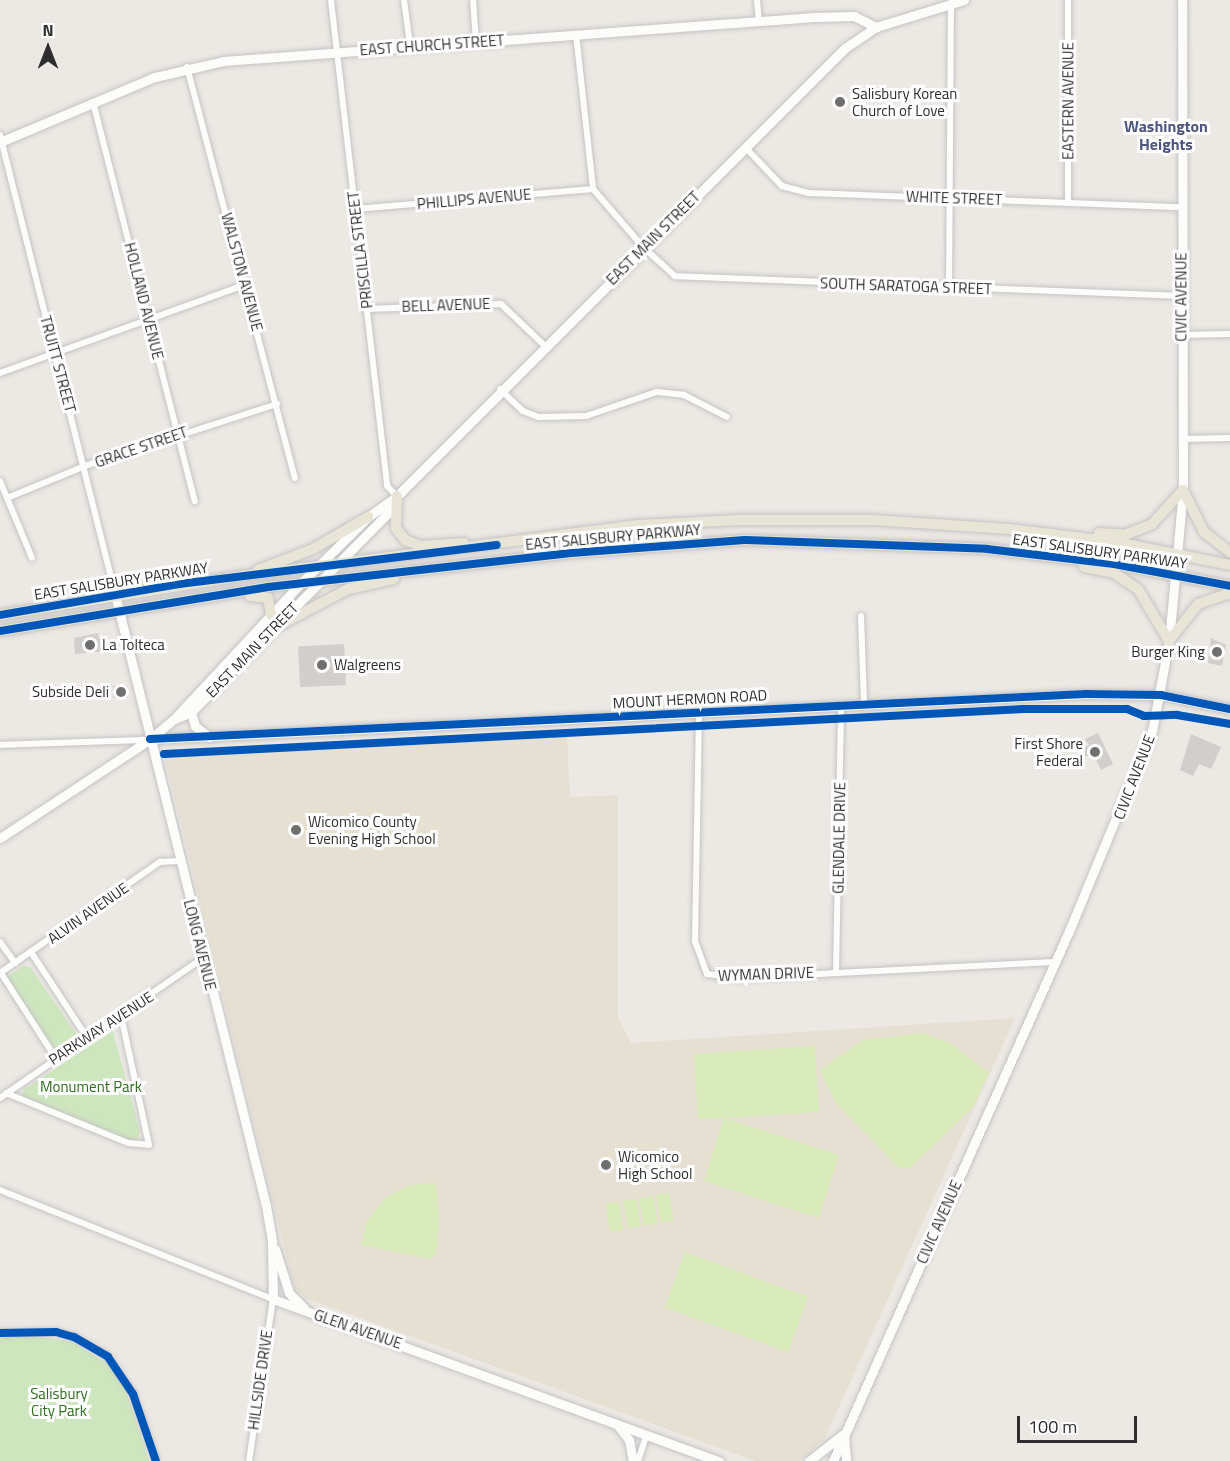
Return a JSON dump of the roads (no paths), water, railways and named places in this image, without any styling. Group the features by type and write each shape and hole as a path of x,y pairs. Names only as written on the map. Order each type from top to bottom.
{"main road":[{"path":"1039,532 1066,528 1125,535 1152,524 1183,490 1204,532 1230,552"},
{"path":"397,496 396,528 413,544 497,545"},
{"path":"241,576 313,549 368,517"},
{"name":"EAST SALISBURY PARKWAY","path":"0,615 115,594 241,576 641,525 738,520 873,520 1039,532 1178,553 1230,565"},
{"name":"EAST SALISBURY PARKWAY","path":"0,631 214,594 318,581 413,573 571,553 745,540 987,549 1174,573 1230,586"},
{"path":"987,549 1012,559 1114,573 1148,601 1169,640 1198,604 1230,593"},
{"path":"274,628 348,589 413,573"},
{"path":"214,594 266,596 271,615"}],"street":[{"name":"PRISCILLA STREET","path":"331,0 387,486 397,496"},
{"path":"404,0 410,45"},
{"path":"474,0 476,42"},
{"path":"757,0 759,21"},
{"name":"EAST MAIN STREET","path":"0,838 150,740 174,719 271,615 368,517 397,496 500,389 845,48 876,27 964,0"},
{"name":"EASTERN AVENUE","path":"1068,0 1068,201"},
{"name":"CIVIC AVENUE","path":"832,1461 1138,772 1161,695 1169,640 1183,490 1180,296 1182,0"},
{"path":"949,288 951,3"},
{"name":"EAST CHURCH STREET","path":"1,139 187,66 410,45 759,21 854,16 876,27"},
{"path":"576,34 593,189"},
{"name":"WALSTON AVENUE","path":"187,66 295,478"},
{"name":"HOLLAND AVENUE","path":"93,102 195,501"},
{"name":"TRUITT STREET","path":"1,139 85,466 115,594"},
{"name":"WHITE STREET","path":"745,147 782,186 792,190 1181,207"},
{"name":"PHILLIPS AVENUE","path":"355,209 593,189"},
{"name":"SOUTH SARATOGA STREET","path":"593,189 666,270 689,278 1180,296"},
{"path":"0,373 55,351 245,285"},
{"name":"BELL AVENUE","path":"367,309 501,303 545,346"},
{"path":"1181,334 1230,334"},
{"path":"500,389 523,411 539,417 586,416 657,392 684,395 727,417"},
{"name":"GRACE STREET","path":"7,498 85,466 277,404"},
{"path":"1182,439 1230,438"},
{"path":"0,481 32,558"},
{"name":"EAST MAIN STREET","path":"174,719 191,712 318,581 392,509 397,496"},
{"name":"LONG AVENUE","path":"115,594 272,1241 273,1299"},
{"path":"861,616 864,704"},
{"name":"MOUNT HERMON ROAD","path":"150,740 841,705 1161,695 1230,709"},
{"name":"GLENDALE DRIVE","path":"836,972 841,705"},
{"path":"191,712 195,726 209,737"},
{"name":"WYMAN DRIVE","path":"699,712 695,942 701,968 723,978 1055,962"},
{"path":"0,746 150,740"},
{"name":"ALVIN AVENUE","path":"0,973 160,862 179,861"},
{"path":"0,942 15,963"},
{"path":"31,952 86,1036"},
{"name":"PARKWAY AVENUE","path":"0,1098 55,1057 203,958"},
{"path":"0,973 55,1057"},
{"path":"6,1093 128,1143 149,1145 121,1015"},
{"name":"GLEN AVENUE","path":"0,1190 273,1299 719,1461"},
{"path":"272,1241 289,1293 308,1311"},
{"name":"HILLSIDE DRIVE","path":"249,1461 273,1299"},
{"path":"0,1333 56,1332 74,1336 108,1357 133,1394 156,1461"},
{"path":"613,1421 629,1440 633,1461"},
{"path":"638,1461 647,1434"},
{"path":"809,1461 844,1434"},
{"path":"844,1434 846,1461"}],"place":[{"name":"Salisbury Korean Church of Love","path":"840,102"},
{"name":"La Tolteca","path":"90,645"},
{"name":"Burger King","path":"1217,652"},
{"name":"Walgreens","path":"322,665"},
{"name":"Subside Deli","path":"121,692"},
{"name":"First Shore Federal","path":"1095,752"},
{"name":"Wicomico County Evening High School","path":"296,830"},
{"name":"Wicomico High School","path":"606,1165"}],"district":[{"name":"Washington Heights","path":"1166,135"}],"park label":[{"name":"Monument Park","path":"91,1087"},
{"name":"Salisbury City Park","path":"59,1402"}]}
